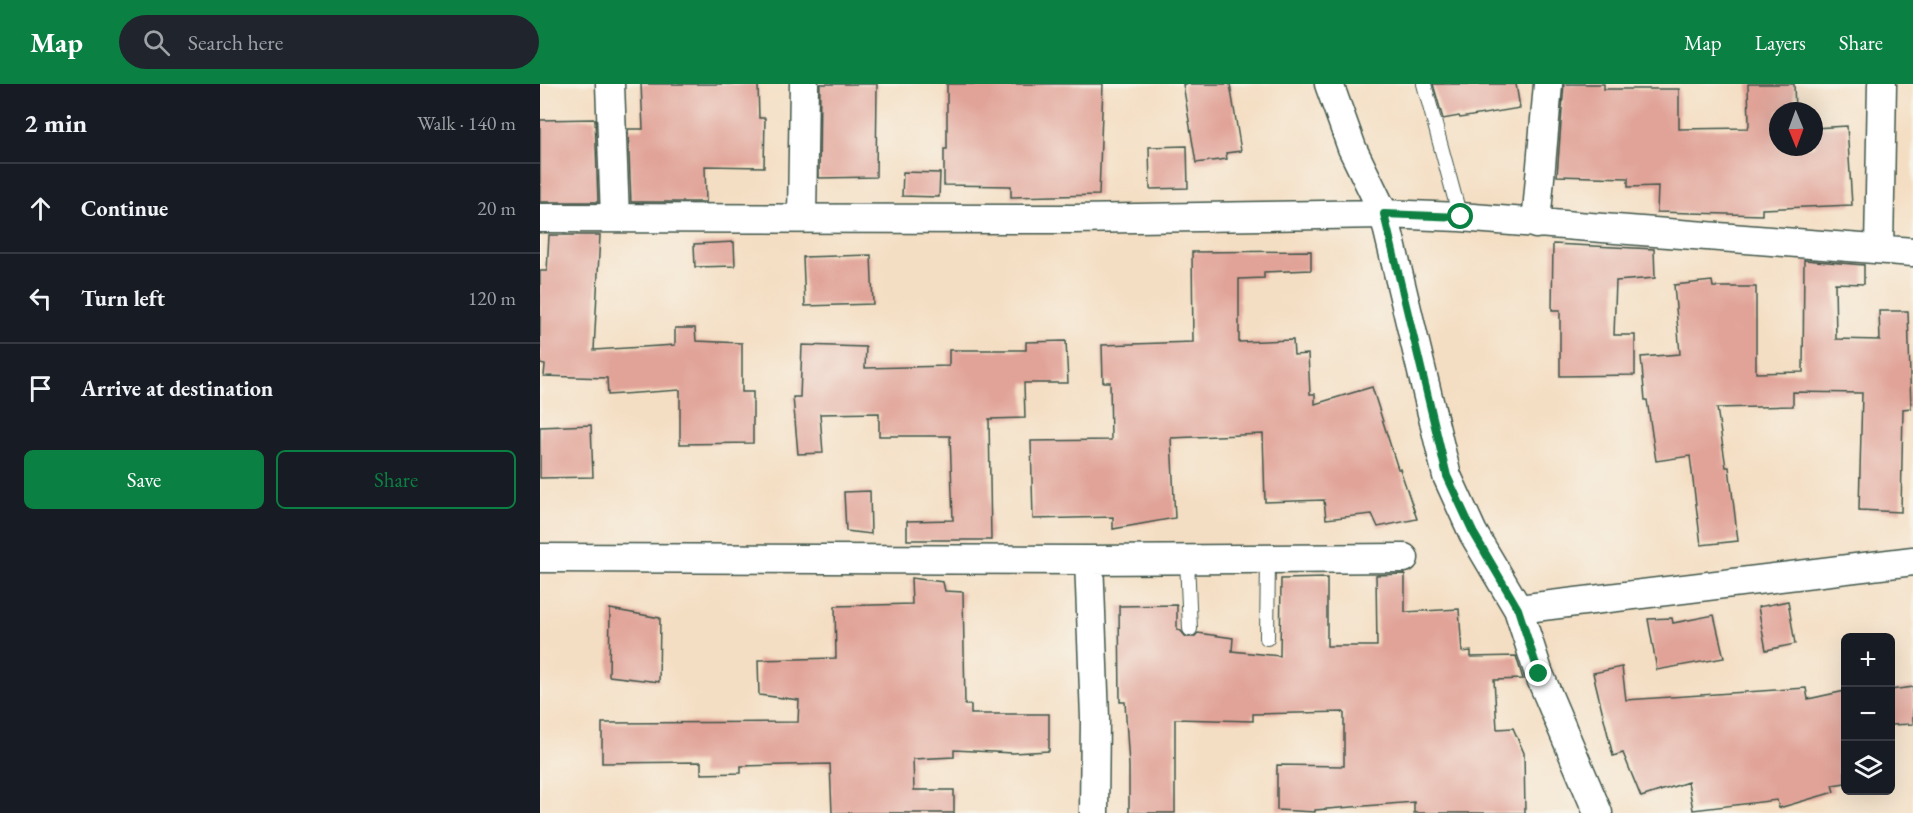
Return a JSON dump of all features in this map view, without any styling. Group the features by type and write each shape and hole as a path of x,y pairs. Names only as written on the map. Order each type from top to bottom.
{"street":[{"path":"610,84 615,218"},
{"path":"802,217 804,84"},
{"path":"1329,84 1352,148 1384,214 1447,476 1473,532 1518,609 1539,674 1598,813"},
{"path":"1536,224 1548,84"},
{"path":"1879,248 1881,84"},
{"path":"540,218 1073,219 1384,214 1461,217 1913,252"},
{"path":"540,558 1187,560 1404,558"},
{"path":"1089,560 1095,718 1094,813"},
{"path":"1518,609 1913,561"}],"lane":[{"path":"1424,84 1461,217"},
{"path":"1267,638 1268,559"},
{"path":"1187,560 1190,629"}],"building":[{"path":"641,84 758,84 759,118 765,118 764,167 705,166 706,202 631,202 628,129 643,129"},
{"path":"820,84 877,84 876,177 819,178"},
{"path":"947,84 1103,84 1099,195 1011,197 1011,186 944,185 944,149 947,149"},
{"path":"1183,84 1230,84 1241,151 1226,153 1227,159 1196,163"},
{"path":"1433,84 1516,84 1520,108 1443,119"},
{"path":"1564,84 1604,84 1604,89 1679,89 1679,129 1748,128 1748,84 1794,84 1795,102 1769,102 1769,156 1823,156 1823,127 1847,126 1852,205 1762,209 1762,215 1657,212 1658,186 1628,187 1628,178 1557,176"},
{"path":"595,119 598,202 540,202 540,120"},
{"path":"1187,146 1188,188 1150,189 1149,147"},
{"path":"903,172 940,173 939,197 902,196"},
{"path":"549,235 600,235 594,350 675,345 675,328 695,328 696,341 742,343 742,392 753,392 753,443 680,444 680,390 608,395 607,378 544,376 545,365 540,364 540,271 547,271"},
{"path":"734,242 735,266 695,267 694,244"},
{"path":"1553,244 1654,249 1655,278 1616,281 1614,335 1635,335 1635,375 1560,376 1560,310 1552,310"},
{"path":"1311,251 1311,270 1264,272 1264,278 1239,279 1239,342 1293,340 1294,355 1308,354 1310,394 1315,394 1315,404 1372,387 1398,469 1400,469 1417,519 1378,527 1372,514 1326,519 1324,500 1265,502 1263,434 1171,438 1175,518 1113,529 1113,517 1033,519 1031,441 1111,440 1110,382 1103,382 1102,345 1193,342 1192,252"},
{"path":"871,255 873,304 805,306 803,257"},
{"path":"1804,260 1864,265 1864,284 1835,283 1836,339 1880,340 1879,311 1908,311 1911,408 1903,409 1901,512 1859,510 1862,393 1793,392 1793,406 1717,408 1726,467 1729,467 1738,541 1701,545 1690,456 1656,461 1647,400 1645,400 1641,357 1680,354 1674,285 1712,281 1713,287 1756,287 1756,373 1803,372"},
{"path":"1066,341 1068,383 1024,383 1025,418 989,419 991,540 907,540 907,521 953,520 950,436 879,436 879,413 820,414 823,453 798,454 793,397 800,397 802,345 866,347 865,368 949,366 949,350 1026,350 1026,342"},
{"path":"591,425 593,477 540,478 540,427"},
{"path":"870,491 871,534 846,531 844,492"},
{"path":"1405,574 1405,612 1459,609 1462,652 1471,651 1471,657 1516,656 1523,679 1494,680 1497,729 1513,728 1524,753 1525,813 1414,813 1414,802 1315,810 1315,812 1277,810 1277,765 1344,766 1344,712 1253,714 1253,721 1175,719 1175,813 1129,813 1125,702 1120,702 1119,606 1177,605 1177,630 1186,637 1194,637 1198,633 1233,638 1232,651 1280,656 1281,579 1327,578 1327,646 1377,646 1376,575"},
{"path":"911,578 943,582 945,591 963,592 965,705 971,705 971,714 1049,714 1049,751 1013,753 954,750 954,757 913,759 914,790 954,790 954,813 832,813 830,764 741,766 741,773 701,774 701,762 602,763 602,723 798,722 799,700 759,695 758,660 836,658 835,606 912,604"},
{"path":"1788,601 1795,644 1766,650 1758,607"},
{"path":"610,609 660,618 659,682 609,676"},
{"path":"1714,615 1724,658 1657,670 1648,619 1672,618 1673,623"},
{"path":"1622,667 1626,700 1806,688 1808,699 1841,692 1841,784 1832,785 1834,792 1779,808 1777,800 1693,810 1688,782 1641,797 1623,753 1613,756 1593,673"},
{"path":"1913,687 1913,724 1895,725 1895,689"}],"route":[{"path":"1461,217 1384,214 1447,476 1473,532 1518,609 1539,674"}]}
